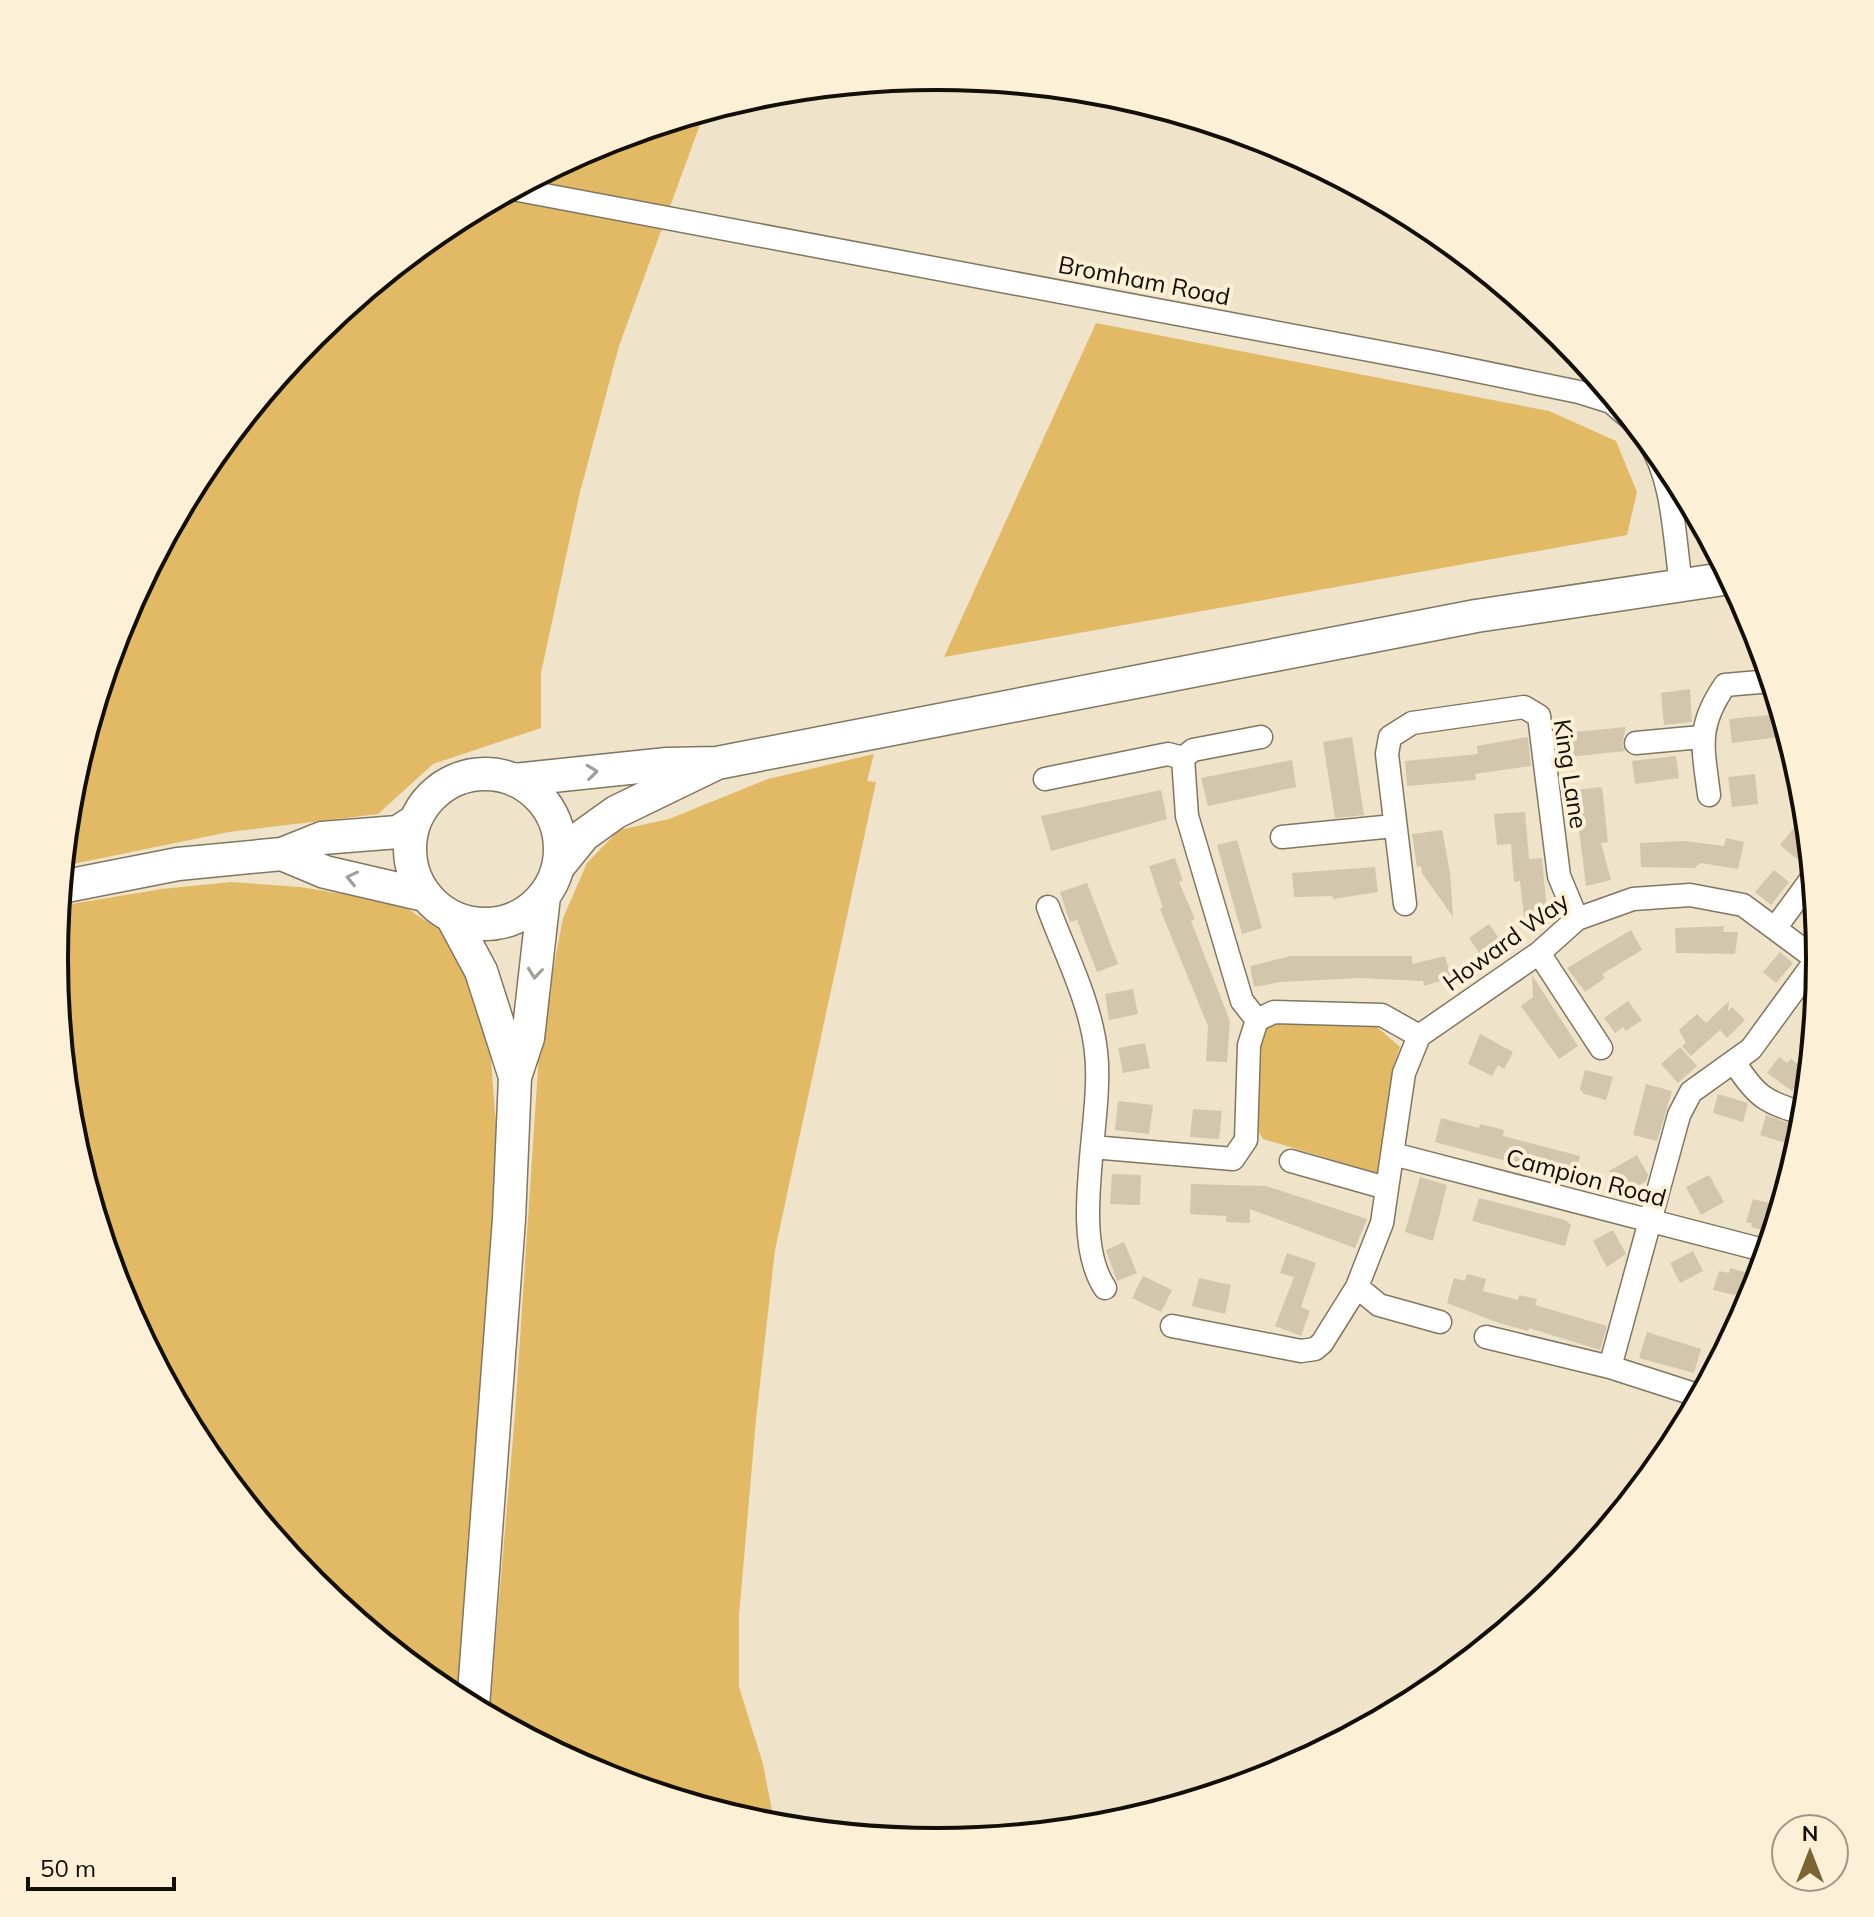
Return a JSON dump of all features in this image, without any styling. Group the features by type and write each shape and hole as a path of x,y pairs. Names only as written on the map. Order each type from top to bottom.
{"highway":[{"path":"424,895 413,872 409,846 415,821 432,796 456,780 475,775 514,780 667,764 717,763 1476,616 1718,579"},
{"path":"474,1693 509,1219 515,1077 528,1038 544,896 558,867 584,835 616,812 666,791 717,763"},
{"path":"514,780 533,791 547,807 556,826 560,846 558,867"},
{"path":"71,885 178,864 282,854 322,838 398,832 415,821"},
{"path":"282,854 325,872 424,895 452,917 476,924 502,923 525,913 544,896"},
{"path":"452,917 481,971 515,1077"}],"street":[{"name":"Bromham Road","path":"529,192 1579,392 1601,399"},
{"path":"1664,483 1681,584"},
{"path":"1709,795 1701,737 1709,709 1725,685 1761,682"},
{"name":"King Lane","path":"1405,904 1387,754 1390,737 1412,723 1524,707 1539,716 1559,876 1577,919"},
{"path":"1183,758 1193,750 1261,737"},
{"path":"1636,743 1701,737"},
{"path":"1045,779 1168,754 1183,758"},
{"path":"1183,758 1187,816 1242,1001 1257,1020"},
{"path":"1282,837 1394,826"},
{"path":"1776,927 1803,890"},
{"name":"Howard Way","path":"1419,1036 1539,953 1577,919 1633,899 1690,895 1743,905 1806,951"},
{"path":"1048,907 1089,1019 1097,1053 1089,1241 1096,1274 1105,1288"},
{"path":"1539,953 1601,1048"},
{"path":"1610,1367 1679,1115 1691,1092 1751,1049 1805,978"},
{"path":"1092,1147 1233,1159 1246,1140 1249,1045 1257,1020 1274,1012 1382,1015 1419,1036 1404,1073 1382,1223 1357,1287 1315,1349 1301,1351 1172,1326"},
{"path":"1735,1063 1753,1092 1767,1102 1792,1110"},
{"name":"Campion Road","path":"1393,1154 1756,1248"},
{"path":"1291,1161 1386,1188"},
{"path":"1357,1287 1379,1305 1440,1322"},
{"path":"1486,1337 1610,1367 1690,1393"}],"shaded area":[{"path":"701,123 619,346 579,496 541,673 541,728 433,764 378,814 229,832 73,864 85,789 114,679 158,574 214,476 248,429 323,344 408,269 454,236 553,179 604,156"},
{"path":"1096,323 1549,411 1616,441 1637,492 1627,535 944,657"},
{"path":"874,754 867,781 876,782 775,1250 756,1419 739,1616 739,1687 763,1764 772,1812 712,1798 604,1761 553,1738 490,1704 515,1414 540,1038 563,918 587,863 619,830 669,819 768,779"},
{"path":"231,882 300,887 399,903 441,931 471,981 491,1060 499,1163 462,1686 364,1612 323,1573 248,1488 184,1393 134,1291 114,1238 85,1128 75,1072 68,958 70,904 162,889"},
{"path":"1274,1022 1376,1026 1400,1047 1394,1065 1380,1174 1263,1139 1254,1124 1258,1036 1263,1027"}],"building":[{"path":"1690,689 1692,722 1664,725 1661,693"},
{"path":"1770,715 1777,737 1732,743 1729,719"},
{"path":"1626,727 1622,744 1625,751 1558,758 1555,734"},
{"path":"1352,737 1364,815 1335,818 1323,742"},
{"path":"1528,737 1531,766 1475,774 1476,780 1407,786 1405,761 1478,754 1477,746"},
{"path":"1676,756 1679,778 1635,784 1632,761"},
{"path":"1292,760 1296,787 1208,806 1201,778"},
{"path":"1755,774 1758,804 1732,807 1728,777"},
{"path":"1602,787 1608,842 1601,843 1611,880 1586,886 1574,790"},
{"path":"1161,790 1167,819 1051,851 1041,816"},
{"path":"1525,812 1529,859 1542,858 1548,922 1525,925 1520,881 1514,882 1511,844 1497,845 1494,814"},
{"path":"1796,826 1798,860 1780,845"},
{"path":"1442,830 1450,872 1453,917 1422,873 1421,866 1417,867 1412,834"},
{"path":"1726,838 1744,842 1738,869 1701,863 1694,868 1641,867 1640,843 1685,841 1724,846"},
{"path":"1237,840 1262,928 1242,934 1217,845"},
{"path":"1175,858 1183,881 1179,882 1195,919 1191,921 1230,1021 1227,1062 1206,1061 1208,1026 1160,909 1163,908 1149,866"},
{"path":"1375,867 1378,892 1333,899 1333,896 1294,897 1292,873"},
{"path":"1774,870 1789,882 1771,905 1755,892"},
{"path":"1087,883 1118,964 1097,972 1077,920 1070,922 1060,892"},
{"path":"1489,924 1506,948 1492,958 1486,950 1480,954 1469,938"},
{"path":"1724,926 1723,932 1738,932 1735,954 1676,953 1675,928"},
{"path":"1631,930 1642,950 1602,974 1605,978 1585,992 1567,968"},
{"path":"1780,952 1793,963 1776,983 1763,972"},
{"path":"1291,956 1412,956 1412,964 1445,956 1451,978 1424,986 1423,981 1358,978 1281,982 1254,987 1250,966"},
{"path":"1532,975 1578,1046 1559,1059 1521,1006 1533,997"},
{"path":"1133,989 1138,1014 1109,1020 1105,994"},
{"path":"1628,1001 1642,1020 1626,1031 1623,1027 1615,1033 1604,1018"},
{"path":"1729,1001 1728,1012 1732,1007 1745,1020 1727,1038 1720,1030 1691,1056 1682,1046 1686,1043 1679,1030 1697,1014 1706,1023"},
{"path":"1480,1034 1513,1052 1504,1069 1498,1065 1492,1076 1468,1064"},
{"path":"1145,1043 1150,1068 1123,1073 1118,1048"},
{"path":"1680,1047 1697,1066 1678,1083 1661,1064"},
{"path":"1779,1057 1787,1063 1791,1059 1800,1065 1797,1085 1792,1091 1767,1073"},
{"path":"1585,1070 1613,1077 1606,1100 1584,1094 1580,1089"},
{"path":"1646,1084 1672,1091 1657,1141 1633,1135"},
{"path":"1718,1094 1748,1103 1743,1122 1713,1113"},
{"path":"1118,1101 1153,1105 1149,1134 1115,1130"},
{"path":"1193,1109 1222,1111 1219,1139 1190,1137"},
{"path":"1766,1115 1790,1123 1785,1143 1760,1135"},
{"path":"1441,1118 1479,1128 1480,1124 1504,1130 1503,1136 1580,1156 1574,1179 1435,1142"},
{"path":"1637,1155 1648,1175 1646,1181 1623,1195 1609,1171"},
{"path":"1112,1174 1141,1175 1140,1205 1110,1204"},
{"path":"1709,1175 1724,1202 1701,1215 1686,1187"},
{"path":"1420,1177 1447,1185 1433,1241 1405,1232"},
{"path":"1191,1184 1266,1186 1367,1219 1355,1248 1250,1209 1250,1223 1226,1222 1226,1216 1190,1214"},
{"path":"1479,1198 1565,1220 1571,1225 1565,1246 1472,1221"},
{"path":"1753,1199 1770,1203 1762,1230 1746,1222"},
{"path":"1613,1230 1626,1254 1607,1267 1593,1241"},
{"path":"1124,1242 1137,1273 1117,1281 1106,1250"},
{"path":"1693,1251 1703,1271 1680,1283 1670,1263"},
{"path":"1287,1253 1316,1263 1301,1307 1310,1311 1301,1336 1275,1326 1294,1277 1280,1273"},
{"path":"1730,1268 1747,1273 1738,1296 1713,1290 1719,1271 1729,1273"},
{"path":"1467,1274 1486,1279 1483,1291 1518,1300 1519,1295 1537,1299 1535,1305 1607,1326 1600,1350 1529,1328 1528,1331 1499,1323 1447,1303 1454,1278 1465,1281"},
{"path":"1143,1276 1172,1290 1161,1312 1132,1298"},
{"path":"1199,1278 1231,1285 1225,1314 1192,1306"},
{"path":"1647,1332 1701,1349 1694,1373 1639,1358"}]}
